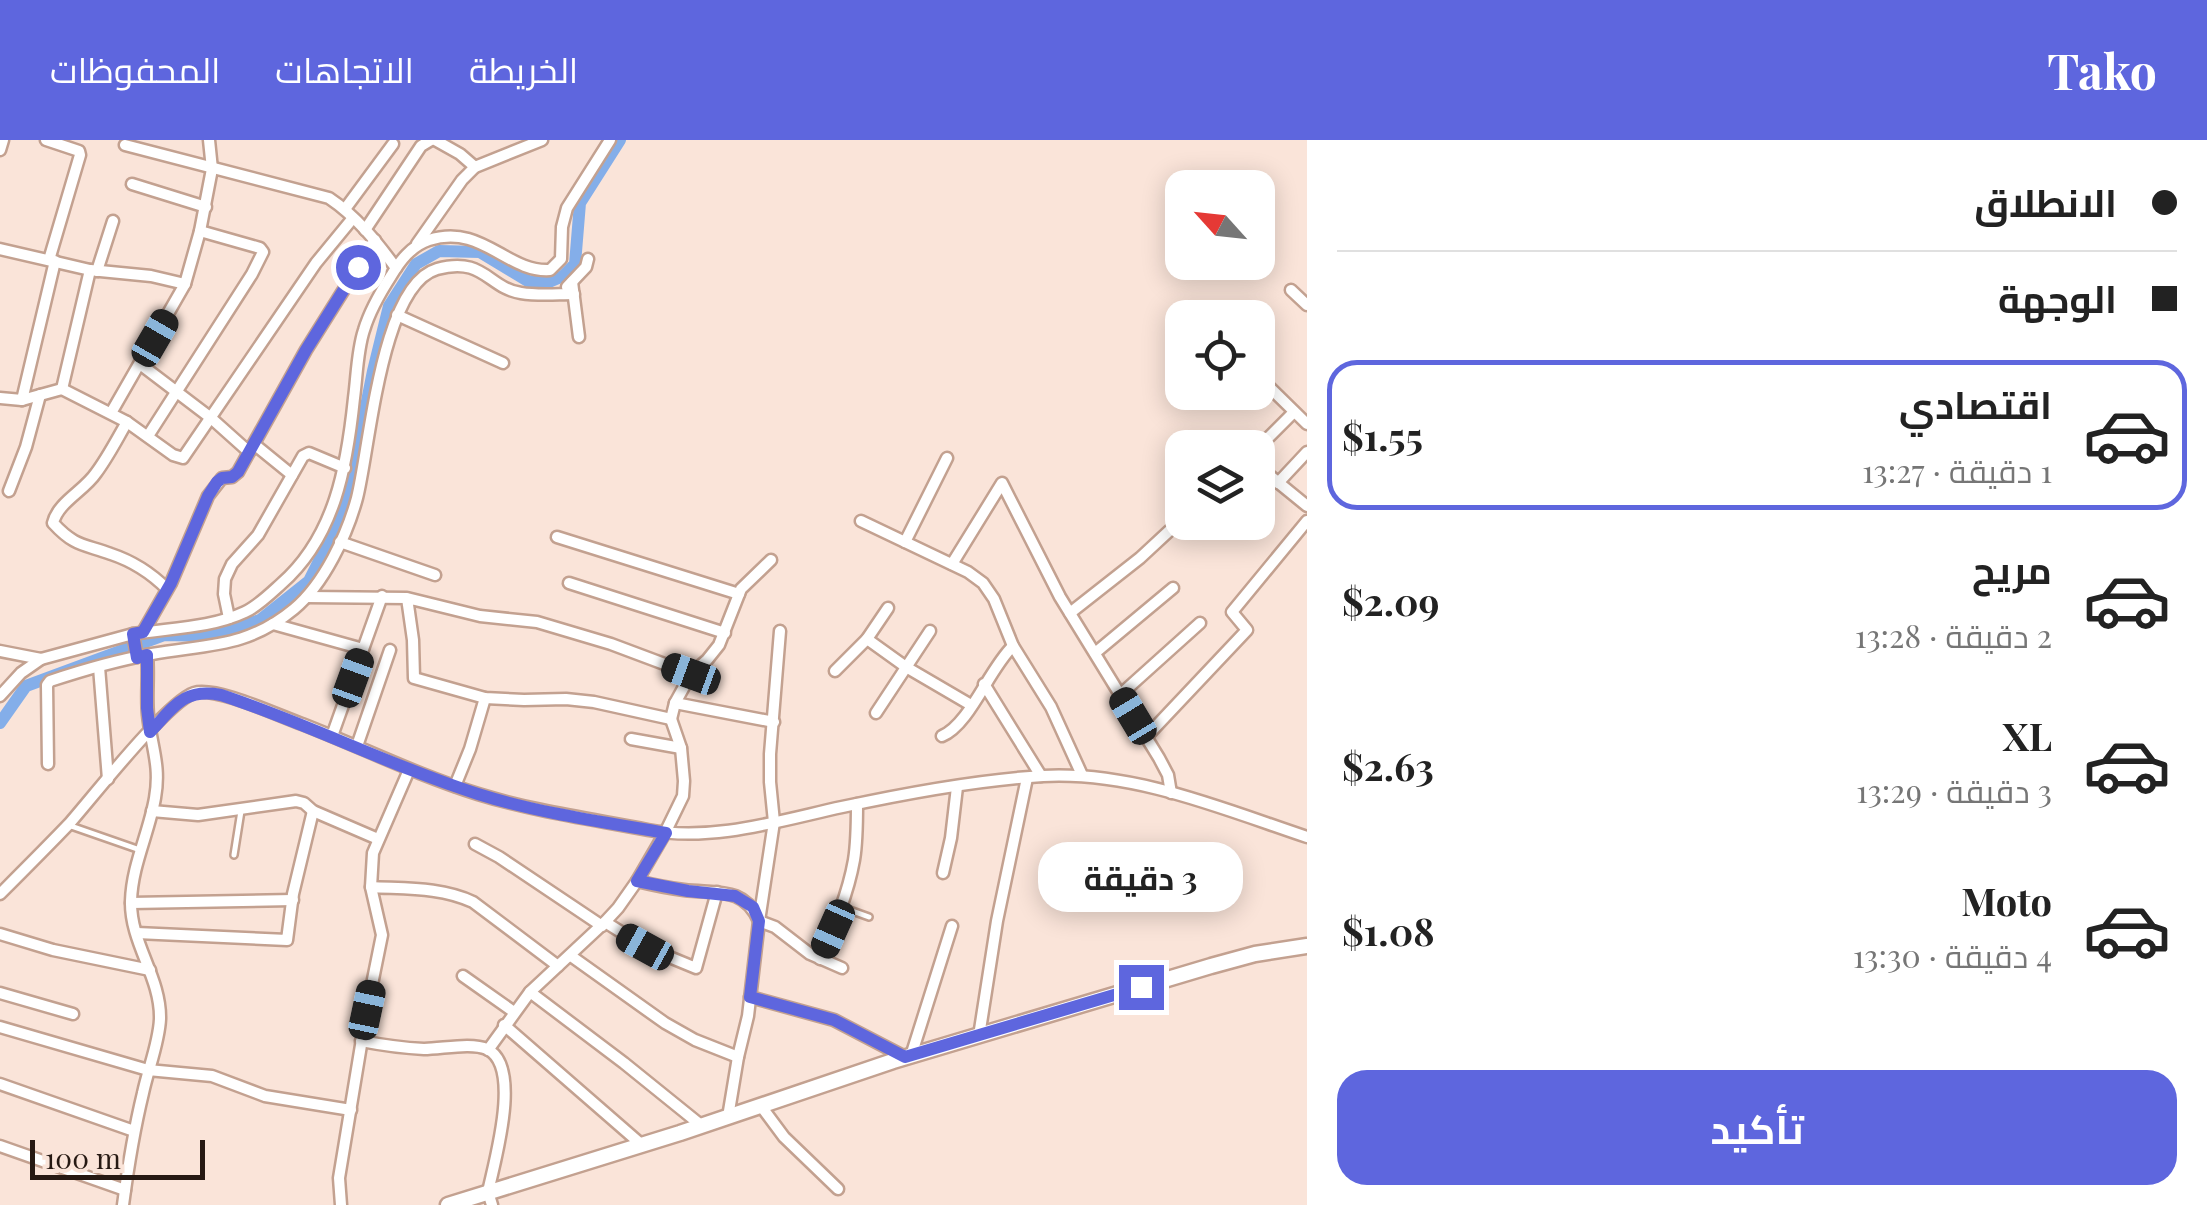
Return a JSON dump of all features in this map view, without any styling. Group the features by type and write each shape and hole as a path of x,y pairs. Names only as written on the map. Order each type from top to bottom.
{"main road":[{"path":"448,1205 490,1199 908,1056 1211,966 1307,946"}],"street":[{"path":"0,150 3,140"},
{"path":"22,400 80,153 46,140"},
{"path":"111,413 185,284 206,207 212,168 209,140"},
{"path":"364,230 421,146 433,140 460,154 475,168"},
{"path":"0,696 41,659 229,618 248,611 290,575 321,534 345,468 363,332 376,300 462,180 475,168 542,140"},
{"path":"416,245 444,237 474,240 533,269 550,270 561,259 567,208 610,140"},
{"path":"0,398 22,400 62,389 127,422 183,458 393,144"},
{"path":"125,145 330,198 375,240 396,268"},
{"path":"132,184 206,207"},
{"path":"62,389 93,271 114,221"},
{"path":"148,436 263,252 200,231"},
{"path":"123,1205 134,1131 160,1020 157,991 131,903 157,776 137,635 167,589 208,496 222,478 238,472 306,350 375,240"},
{"path":"0,249 93,271 151,276 185,284"},
{"path":"48,764 47,684 52,680 140,655 243,639 272,624 307,598 330,563 356,500 381,370 397,315 422,277 453,267 479,270 520,293 559,294 573,288 588,259"},
{"path":"573,288 579,337"},
{"path":"1291,290 1307,305"},
{"path":"397,315 504,363"},
{"path":"140,364 292,475"},
{"path":"1275,393 1307,424"},
{"path":"9,490 40,395"},
{"path":"1275,431 1294,412"},
{"path":"127,422 94,478 62,507 53,523 67,537 88,548 110,553 150,572 167,589"},
{"path":"1278,483 1307,452"},
{"path":"229,618 224,594 232,564 258,535 307,453 345,468"},
{"path":"905,542 948,458"},
{"path":"1275,480 1307,506"},
{"path":"952,564 1002,483 1070,613 1168,774 1171,793"},
{"path":"861,521 983,582 1082,776"},
{"path":"1146,737 1247,630 1232,612 1307,521"},
{"path":"1070,613 1165,534"},
{"path":"557,538 739,594"},
{"path":"340,542 435,575"},
{"path":"488,1050 530,992 604,924 637,881 666,833 683,796 681,748 671,718 675,703 691,674 707,660 724,633 739,594 771,560"},
{"path":"569,583 724,633"},
{"path":"1095,653 1174,588"},
{"path":"332,736 382,596"},
{"path":"307,598 408,598 480,616 537,622 691,674"},
{"path":"408,598 414,678 486,698 594,702 671,718"},
{"path":"835,671 867,639 888,608"},
{"path":"1120,695 1200,622"},
{"path":"272,624 363,648"},
{"path":"728,1117 746,1024 774,822 770,782 780,630"},
{"path":"876,713 930,631"},
{"path":"867,639 906,667 972,704"},
{"path":"942,736 956,728 1000,660 1014,646"},
{"path":"0,650 41,659"},
{"path":"357,746 390,650"},
{"path":"99,667 108,779"},
{"path":"984,684 1041,776"},
{"path":"0,894 182,700 204,692 249,704 409,770 504,801 666,833 720,832 958,787 1041,776 1082,776 1171,793 1307,838"},
{"path":"455,786 486,698"},
{"path":"675,703 774,722"},
{"path":"631,740 681,748"},
{"path":"341,1205 340,1178 350,1110 382,936 371,887 373,853 409,770"},
{"path":"978,1036 996,921 1027,778"},
{"path":"943,872 958,787"},
{"path":"152,812 198,815 296,801 378,838"},
{"path":"820,959 841,907 854,858 857,804"},
{"path":"137,933 288,940 313,811"},
{"path":"476,844 604,924 645,947 696,968 717,892"},
{"path":"637,881 717,892 744,900 753,907 759,921 820,959 842,968"},
{"path":"371,887 436,890 462,896 558,966"},
{"path":"131,903 293,900"},
{"path":"750,997 834,1020 908,1056 952,926"},
{"path":"0,934 53,950 150,970"},
{"path":"570,956 665,1023 738,1057"},
{"path":"463,976 514,1012"},
{"path":"530,992 702,1126"},
{"path":"0,993 73,1014"},
{"path":"504,1025 642,1145"},
{"path":"0,1027 148,1070 212,1076 265,1096 350,1110"},
{"path":"362,1041 402,1048 464,1046 488,1050 497,1059 502,1069 505,1102 490,1199"},
{"path":"0,1084 134,1131"},
{"path":"761,1106 784,1136 838,1190"},
{"path":"0,1146 124,1190"}],"lane":[{"path":"234,855 242,808"},
{"path":"68,824 140,850"},
{"path":"841,907 869,917"}],"waterway":[{"path":"0,723 26,686 164,635 210,636 260,620 309,581 346,507 389,306 416,264 439,251 480,252 528,281 549,282 563,276 575,264 580,203 620,140"}],"route":[{"path":"358,267 238,472 222,478 208,496 171,583 143,632 133,634 137,658 147,655 150,732 193,694 221,695 482,795 666,833 637,881 735,896 753,907 759,921 750,997 834,1020 905,1057 1141,987"}]}
